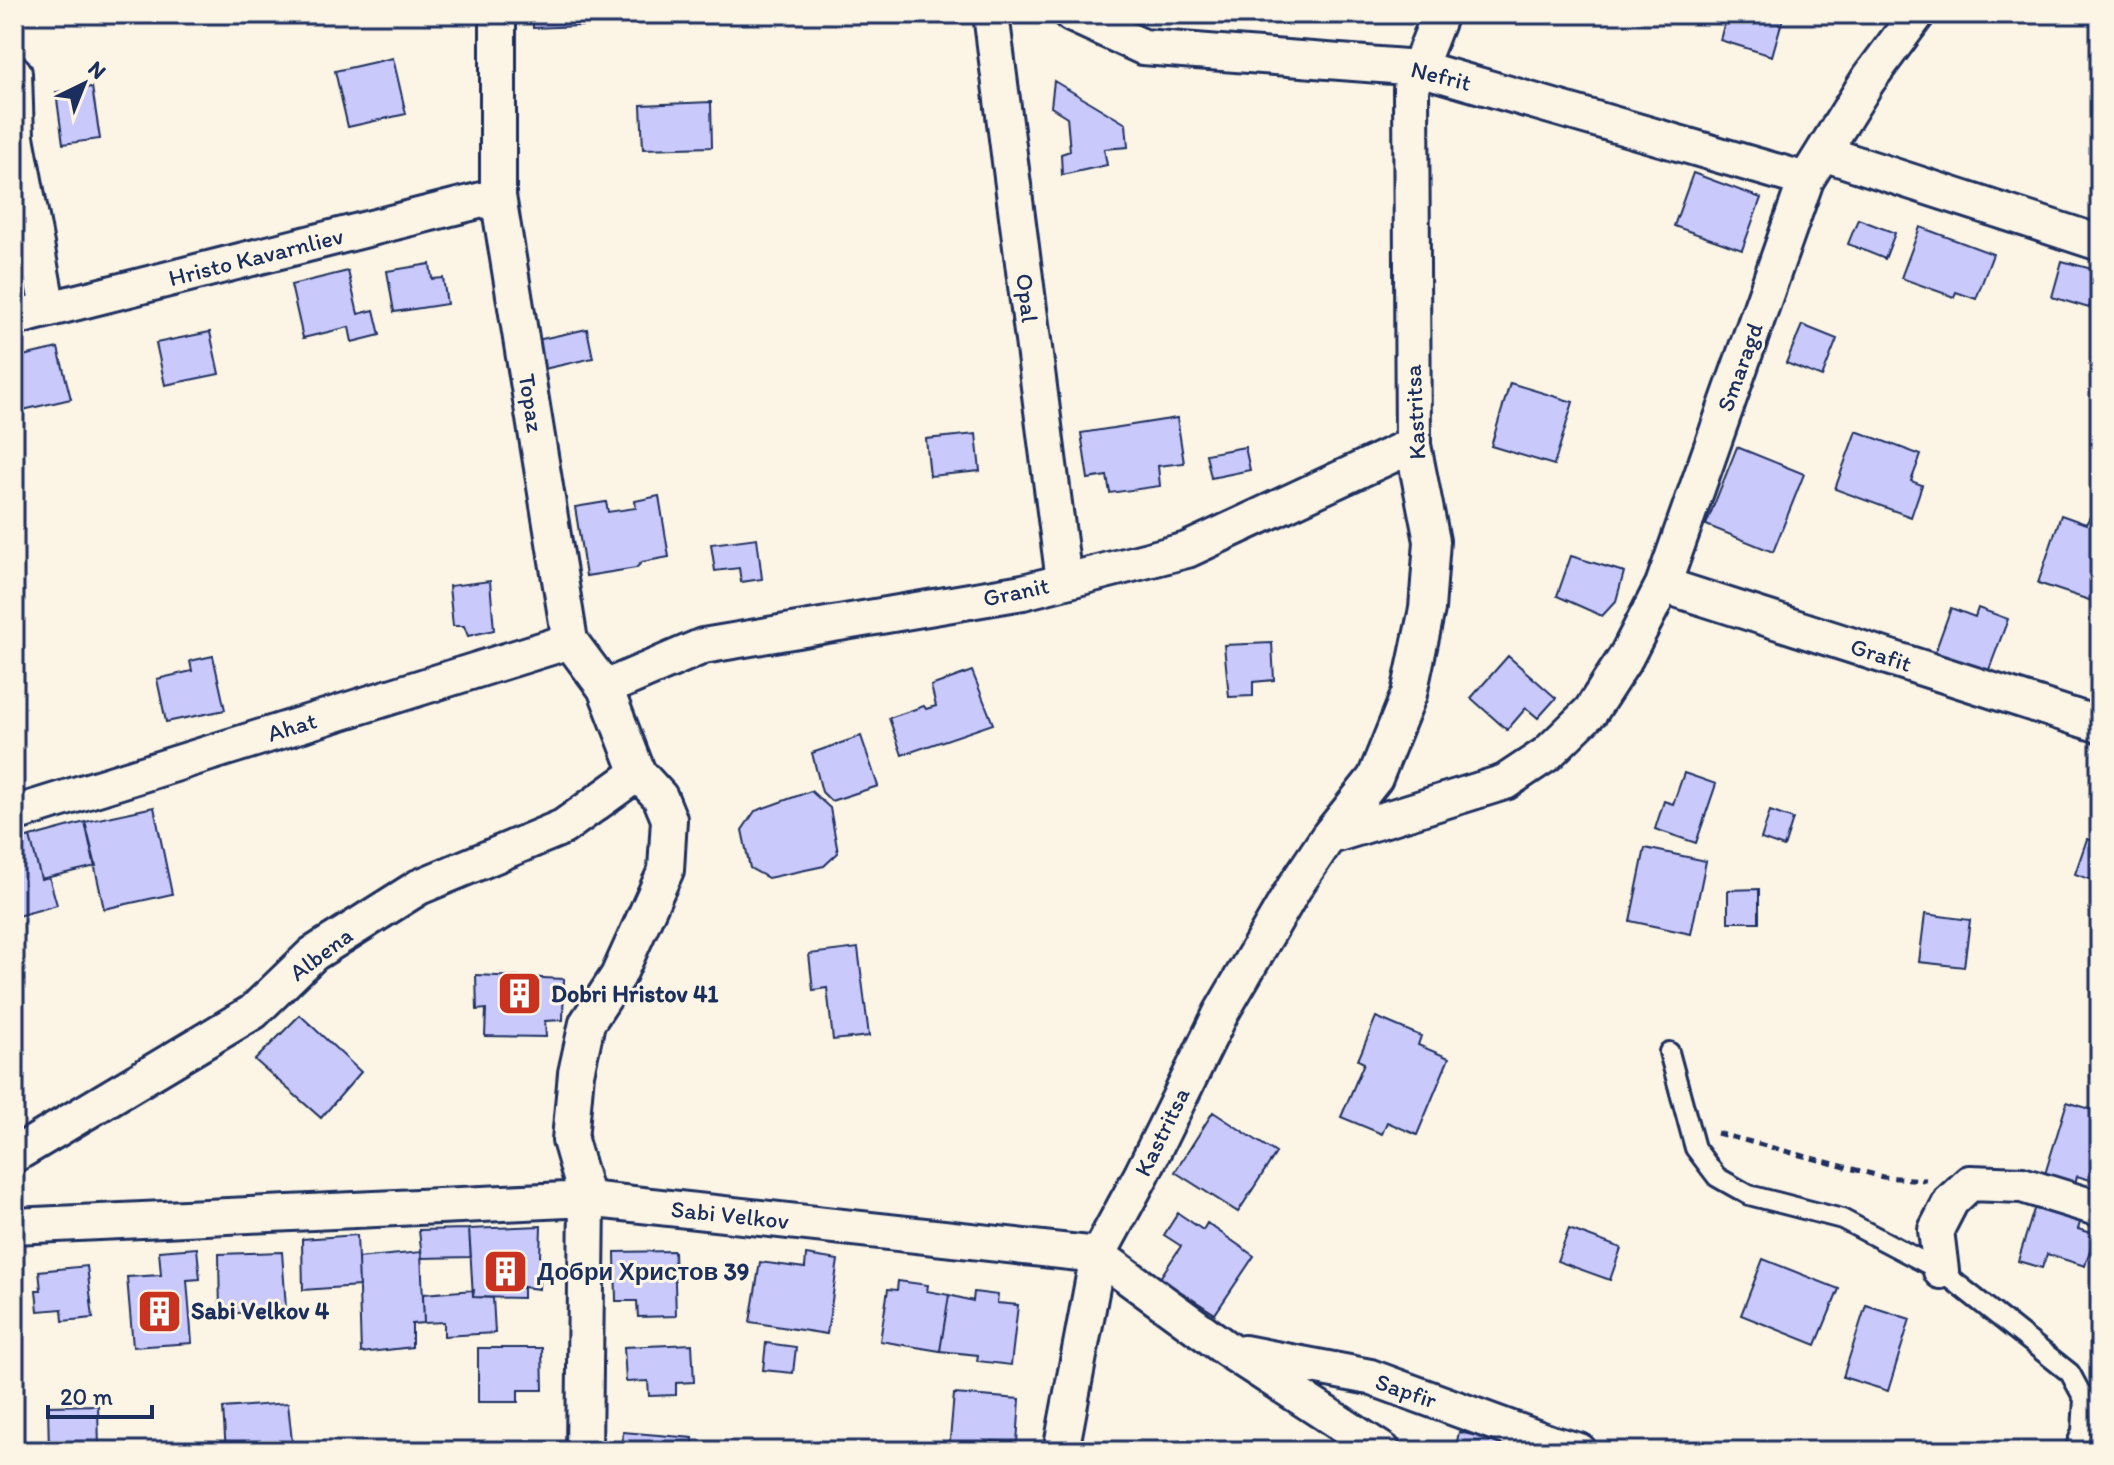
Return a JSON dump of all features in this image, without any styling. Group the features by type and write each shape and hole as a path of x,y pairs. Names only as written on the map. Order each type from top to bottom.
{"street":[{"name":"Topaz","path":"498,14 498,196 570,641 605,688 638,773 660,797 669,819 666,870 618,976 587,1023 576,1073 570,1140 587,1199 584,1451"},
{"name":"Opal","path":"991,14 1064,581"},
{"name":"Nefrit","path":"1071,14 1143,47 1419,68 1815,167 2100,243"},
{"name":"Kastritsa","path":"1061,1451 1098,1255 1142,1174 1221,1013 1294,888 1328,837 1375,778 1409,694 1427,609 1432,541 1413,445 1411,88 1440,14"},
{"name":"Smaragd","path":"1328,837 1505,782 1547,754 1591,711 1626,657 1663,585 1815,167 1868,80 1917,14"},
{"path":"14,73 16,137 48,309"},
{"name":"Hristo Kavarnliev","path":"14,318 498,196"},
{"name":"Granit","path":"605,688 703,646 1023,592 1187,550 1413,445"},
{"name":"Grafit","path":"1663,585 2100,725"},
{"name":"Ahat","path":"14,814 570,641"},
{"name":"Albena","path":"14,1155 253,1012 313,954 419,887 563,827 638,773"},
{"path":"1941,1271 1936,1230 1951,1201 1970,1183 2022,1185 2100,1209"},
{"name":"Sabi Velkov","path":"14,1226 587,1199 1098,1255 1228,1350 1383,1451"},
{"name":"Sapfir","path":"1228,1350 1370,1377 1579,1451"}],"lane":[{"path":"1669,1052 1695,1148 1717,1177 1749,1195 1842,1219 1941,1271 2070,1373 2084,1399 2082,1431 2074,1451"}],"path":[{"path":"1689,1125 1883,1177 1970,1183"}],"building":[{"path":"533,14 606,14 606,25 533,28"},
{"path":"1670,14 1697,14 1695,21"},
{"path":"1727,14 1784,14 1772,56 1720,40"},
{"path":"393,58 406,114 348,127 335,71"},
{"path":"1054,81 1126,124 1128,147 1104,149 1107,165 1062,175 1061,154 1070,151 1067,117 1051,107"},
{"path":"92,87 100,139 63,144 56,92"},
{"path":"711,102 712,147 643,149 641,105"},
{"path":"1693,173 1761,198 1742,250 1674,226"},
{"path":"1858,219 1895,233 1885,259 1848,244"},
{"path":"1920,227 1993,254 1976,299 1956,292 1954,297 1901,278"},
{"path":"2062,261 2099,271 2089,308 2052,297"},
{"path":"430,264 432,279 443,278 447,304 394,312 387,271"},
{"path":"348,271 358,314 374,310 380,335 352,342 349,327 303,338 291,285"},
{"path":"1802,325 1837,339 1822,377 1786,363"},
{"path":"587,329 593,358 544,369 537,340"},
{"path":"210,332 219,374 165,385 156,343"},
{"path":"58,348 71,399 14,412 14,358"},
{"path":"1510,383 1573,402 1554,465 1491,446"},
{"path":"1177,418 1184,463 1158,466 1160,486 1110,493 1107,476 1088,479 1081,433"},
{"path":"1856,431 1921,455 1911,481 1922,485 1911,517 1835,489"},
{"path":"976,434 980,471 930,476 926,439"},
{"path":"1245,447 1250,470 1211,478 1206,454"},
{"path":"1737,447 1804,474 1773,552 1706,525"},
{"path":"659,496 669,557 642,562 636,568 586,576 575,507 606,502 608,512 636,508 635,501"},
{"path":"2061,515 2086,524 2090,517 2100,515 2100,588 2097,587 2092,601 2038,583"},
{"path":"757,538 762,579 741,582 739,568 715,571 711,544"},
{"path":"1571,556 1624,572 1616,601 1602,616 1557,596"},
{"path":"490,581 494,630 468,636 464,626 453,626 449,586"},
{"path":"1951,608 1975,617 1978,608 2008,619 1987,675 1934,655"},
{"path":"1272,643 1274,680 1253,682 1253,696 1229,697 1224,645"},
{"path":"213,656 225,710 166,722 157,679 192,671 190,661"},
{"path":"1508,656 1556,698 1538,718 1526,708 1507,730 1471,698"},
{"path":"972,671 993,724 902,755 889,718 924,706 926,709 936,706 931,686"},
{"path":"861,736 878,786 831,801 822,792 812,753"},
{"path":"1684,773 1716,784 1696,843 1655,829 1664,801 1673,804"},
{"path":"811,791 830,808 838,853 824,866 768,878 750,868 742,830 755,811"},
{"path":"154,807 172,894 104,909 85,822"},
{"path":"1770,811 1793,819 1784,847 1761,839"},
{"path":"85,822 96,866 41,879 30,837"},
{"path":"30,837 41,879 49,877 57,905 14,917 14,842"},
{"path":"2087,839 2100,843 2100,883 2075,874"},
{"path":"1645,848 1706,861 1691,934 1630,921"},
{"path":"1759,889 1759,922 1728,922 1728,890"},
{"path":"1925,914 1970,920 1964,967 1919,962"},
{"path":"858,948 869,1036 833,1040 827,988 813,990 809,954"},
{"name":"Dobri Hristov 41","path":"476,975 564,979 563,1020 545,1021 546,1037 485,1036 486,1009 477,1010"},
{"path":"300,1015 361,1072 321,1118 255,1060"},
{"path":"1376,1017 1421,1036 1418,1045 1449,1058 1417,1135 1387,1122 1382,1134 1341,1117 1364,1063 1358,1060"},
{"path":"14,1063 22,1076 14,1081"},
{"path":"2067,1102 2100,1112 2100,1183 2077,1176 2075,1184 2045,1174"},
{"path":"1213,1112 1276,1153 1238,1212 1175,1172"},
{"path":"2036,1203 2082,1217 2078,1229 2095,1234 2085,1266 2047,1254 2042,1268 2018,1261"},
{"path":"1178,1213 1203,1230 1207,1223 1254,1256 1215,1314 1160,1278 1181,1246 1164,1235"},
{"name":"Добри Христов 39","path":"541,1226 539,1289 523,1287 523,1298 473,1297 469,1229"},
{"path":"469,1229 471,1257 422,1258 419,1230"},
{"path":"1569,1229 1621,1248 1610,1280 1557,1261"},
{"path":"357,1235 359,1286 303,1290 302,1239"},
{"name":"Sabi Velkov 4","path":"197,1248 200,1279 187,1280 192,1343 133,1347 127,1277 161,1275 159,1251"},
{"path":"674,1251 676,1316 638,1317 637,1301 616,1301 615,1252"},
{"path":"282,1252 286,1308 220,1315 219,1254"},
{"path":"421,1252 424,1323 412,1324 412,1347 361,1353 358,1258"},
{"path":"806,1255 838,1260 827,1334 750,1322 760,1262 805,1268"},
{"path":"1763,1259 1839,1289 1816,1345 1741,1315"},
{"path":"87,1266 93,1318 63,1321 62,1309 38,1311 36,1290 41,1290 39,1271"},
{"path":"898,1281 928,1285 927,1291 949,1295 940,1351 880,1341 888,1289 897,1290"},
{"path":"474,1290 473,1297 493,1298 495,1333 444,1336 444,1322 424,1323 423,1294"},
{"path":"974,1292 998,1295 997,1303 1018,1305 1011,1365 977,1361 978,1355 940,1351 949,1295 973,1301"},
{"path":"1866,1305 1910,1319 1888,1391 1843,1377"},
{"path":"766,1343 796,1347 793,1373 763,1370"},
{"path":"692,1344 694,1382 676,1383 676,1395 649,1396 648,1381 626,1382 624,1347"},
{"path":"478,1348 542,1348 543,1390 518,1390 518,1402 478,1402"},
{"path":"954,1394 1020,1399 1017,1443 992,1441 991,1451 949,1451"},
{"path":"288,1403 293,1451 226,1451 223,1408"},
{"path":"98,1405 99,1451 49,1451 48,1406"},
{"path":"623,1432 693,1438 692,1451 622,1451"},
{"path":"1459,1432 1511,1444 1510,1451 1455,1451"}],"place":[{"name":"Dobri Hristov 41","path":"520,994"},
{"name":"Добри Христов 39","path":"506,1272"},
{"name":"Sabi Velkov 4","path":"160,1311"}]}
